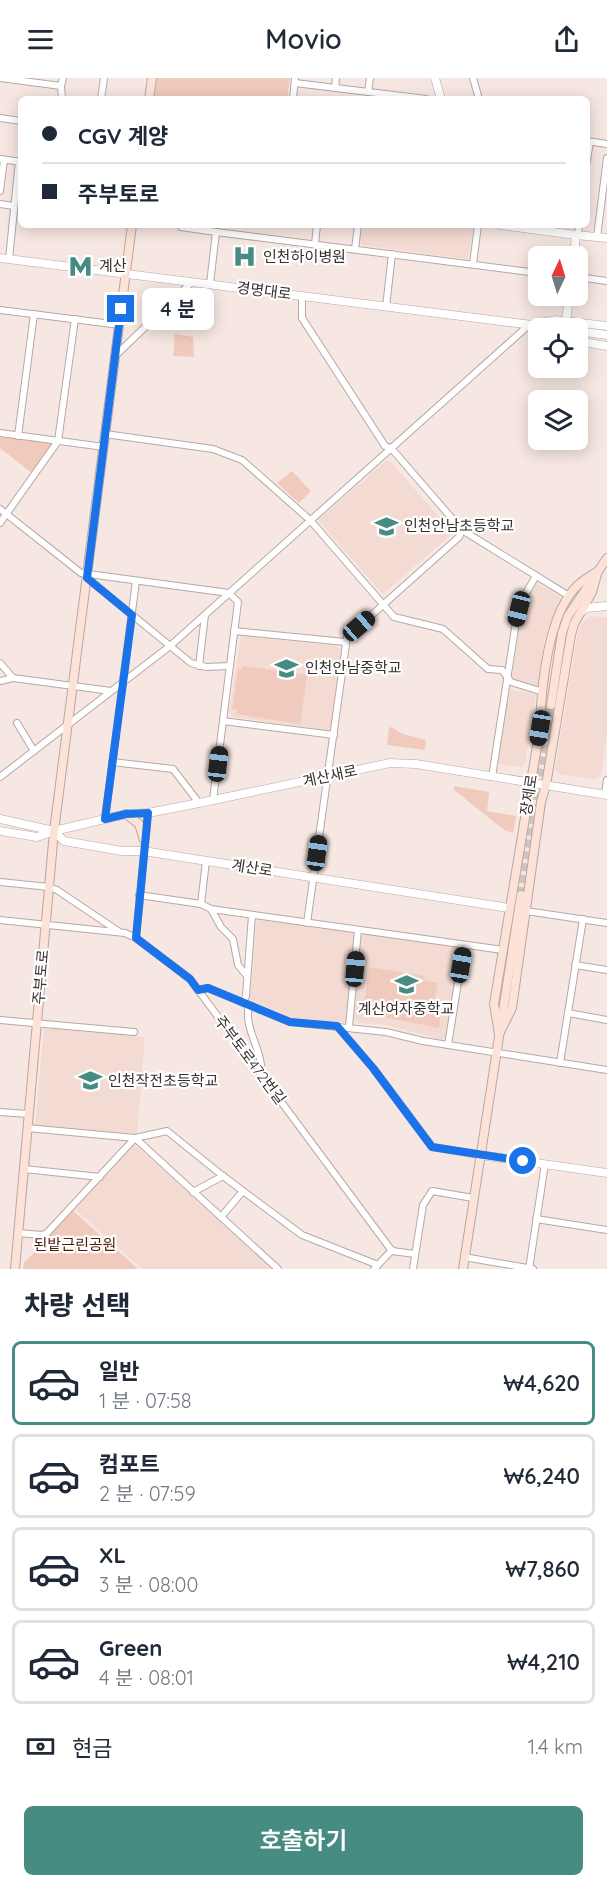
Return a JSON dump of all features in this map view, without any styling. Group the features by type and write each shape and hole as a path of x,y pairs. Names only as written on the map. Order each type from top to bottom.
{"main road":[{"path":"149,96 152,78"},
{"name":"주부토로","path":"15,1269 54,831 132,228"},
{"name":"장제로","path":"550,705 562,633 568,616 607,558"},
{"name":"장제로","path":"499,1034 512,1008 541,802 546,785 571,635 579,613 592,592 598,571"},
{"name":"장제로","path":"499,1034 494,1004 540,728 540,705 554,624 568,596 578,584 598,571"},
{"path":"540,705 543,723 550,726 557,722"},
{"path":"126,814 139,824 144,840"},
{"path":"514,876 523,869 527,870 531,878"},
{"name":"장제로","path":"463,1269 521,895"}],"street":[{"path":"0,78 61,86"},
{"path":"62,96 63,78"},
{"path":"101,96 104,78"},
{"path":"335,88 336,78"},
{"path":"368,92 370,78"},
{"path":"435,78 440,96"},
{"path":"473,78 478,96"},
{"path":"292,96 295,80 335,88 401,96"},
{"path":"0,118 18,121"},
{"path":"590,141 607,144"},
{"path":"597,237 607,158"},
{"path":"0,191 2,160 18,162"},
{"path":"0,204 17,204 4,258"},
{"path":"188,228 528,272"},
{"path":"315,244 317,228"},
{"path":"355,249 358,228"},
{"path":"473,264 478,228"},
{"path":"575,246 578,228"},
{"path":"558,229 577,235 607,238"},
{"path":"210,284 216,232"},
{"path":"386,307 392,254"},
{"name":"경명대로","path":"4,258 528,325"},
{"path":"588,279 607,281"},
{"path":"116,356 192,282"},
{"path":"302,296 302,318 385,446 391,448 462,530 568,596"},
{"path":"0,310 120,325"},
{"path":"18,436 34,314"},
{"path":"0,523 8,515 58,441 75,319"},
{"name":"경명대로","path":"588,324 607,326"},
{"path":"0,777 170,646 528,326"},
{"path":"588,332 607,335"},
{"path":"588,343 607,346"},
{"path":"0,433 104,447"},
{"path":"105,434 213,449 242,460 310,520 394,617 443,629 488,669 502,670 511,682 543,692"},
{"path":"0,509 87,576 191,663 199,666 230,666"},
{"path":"307,923 345,642 347,637 459,537 462,530"},
{"path":"87,576 229,593 238,602 213,800"},
{"path":"492,777 519,609 536,576"},
{"path":"105,819 136,581"},
{"path":"592,592 595,598 605,606"},
{"path":"579,613 586,608 605,606"},
{"path":"199,666 205,614"},
{"path":"234,631 345,642"},
{"path":"0,663 13,678"},
{"path":"0,681 13,678 111,691"},
{"path":"223,722 334,735"},
{"path":"17,723 34,751"},
{"path":"112,762 173,770 199,803"},
{"name":"계산새로","path":"54,831 126,814 148,813 390,763 403,763 606,795"},
{"path":"606,795 607,780"},
{"path":"136,938 148,813"},
{"path":"0,819 54,831"},
{"path":"0,831 37,837 54,831"},
{"name":"계산로","path":"54,831 64,841 122,851 143,851 509,908"},
{"path":"201,904 206,861"},
{"path":"0,882 49,887 57,890 121,932"},
{"path":"139,895 201,904 211,909 503,950"},
{"path":"211,909 221,927 232,939 238,965 247,976"},
{"path":"526,911 607,923"},
{"path":"252,915 246,1004 248,1021 260,1054 261,1075"},
{"path":"560,1063 583,919"},
{"name":"주부토로472번길","path":"0,920 121,932 136,938 190,979 392,1251"},
{"path":"349,1027 358,930"},
{"path":"448,1045 464,945"},
{"path":"575,965 607,970"},
{"path":"198,990 208,988 290,1022 386,1032 448,1045 607,1070"},
{"path":"568,1014 607,1020"},
{"path":"0,1020 134,1032"},
{"path":"337,1026 373,1068 432,1147 607,1173"},
{"path":"0,1112 28,1114"},
{"path":"27,1128 135,1138 167,1131 302,1235 376,1267 392,1251 415,1254"},
{"path":"18,1233 42,1235 47,1233 135,1138"},
{"path":"135,1138 278,1269"},
{"path":"529,1269 544,1164"},
{"path":"24,1169 100,1176"},
{"path":"193,1192 223,1176"},
{"path":"221,1218 243,1191"},
{"path":"412,1269 423,1205 432,1191 473,1198"},
{"path":"536,1219 607,1230"},
{"path":"465,1257 534,1269"}],"shaded area":[{"path":"362,228 473,228 469,256 466,259 360,243"},
{"name":"인천안남초등학교","path":"388,459 453,533 383,594 318,520"},
{"path":"536,582 560,597 544,642 536,686 515,680 512,676 523,609 532,586"},
{"path":"591,616 607,618 607,735 601,774 595,779 559,774 555,769 577,636 581,624"},
{"name":"인천안남중학교","path":"241,636 338,646 341,650 332,727 328,730 232,717 229,713"},
{"path":"509,689 536,695 525,764 521,767 498,764"},
{"path":"257,918 357,931 347,1020 344,1022 293,1018 250,1000"},
{"name":"계산여자중학교","path":"365,934 456,946 460,951 446,1038 442,1040 387,1025 358,1023 354,1018 361,936"},
{"name":"인천작전초등학교","path":"44,1028 145,1037 137,1134 35,1125"},
{"path":"134,1144 273,1269 142,1269 75,1209"}],"green space":[{"path":"157,78 290,78 287,96 154,96"},
{"path":"175,334 193,337 194,357 173,356"},
{"path":"0,437 53,444 32,473 0,448"},
{"path":"292,471 311,491 299,503 277,483"},
{"path":"243,666 307,675 300,724 236,714 237,709 232,709 238,669 242,669"},
{"path":"391,727 403,734 426,740 425,750 387,745"},
{"path":"454,786 489,792 487,811 516,816 513,833 504,830 454,790"},
{"path":"369,967 424,976 424,980 438,983 432,1012 441,1012 439,1028 363,1013"},
{"name":"된밭근린공원","path":"73,1211 137,1268 23,1269 24,1263"}],"tunnel":[{"path":"521,895 551,705"}],"place":[{"name":"인천하이병원","path":"245,257"},
{"name":"계산","path":"81,266"},
{"name":"인천안남초등학교","path":"386,526"},
{"name":"인천안남중학교","path":"287,668"},
{"name":"계산여자중학교","path":"406,985"},
{"name":"인천작전초등학교","path":"90,1081"}],"route":[{"path":"121,309 87,578 132,615 105,819 126,814 148,813 136,938 190,979 198,990 208,988 290,1022 337,1026 373,1068 432,1147 523,1161"}]}
